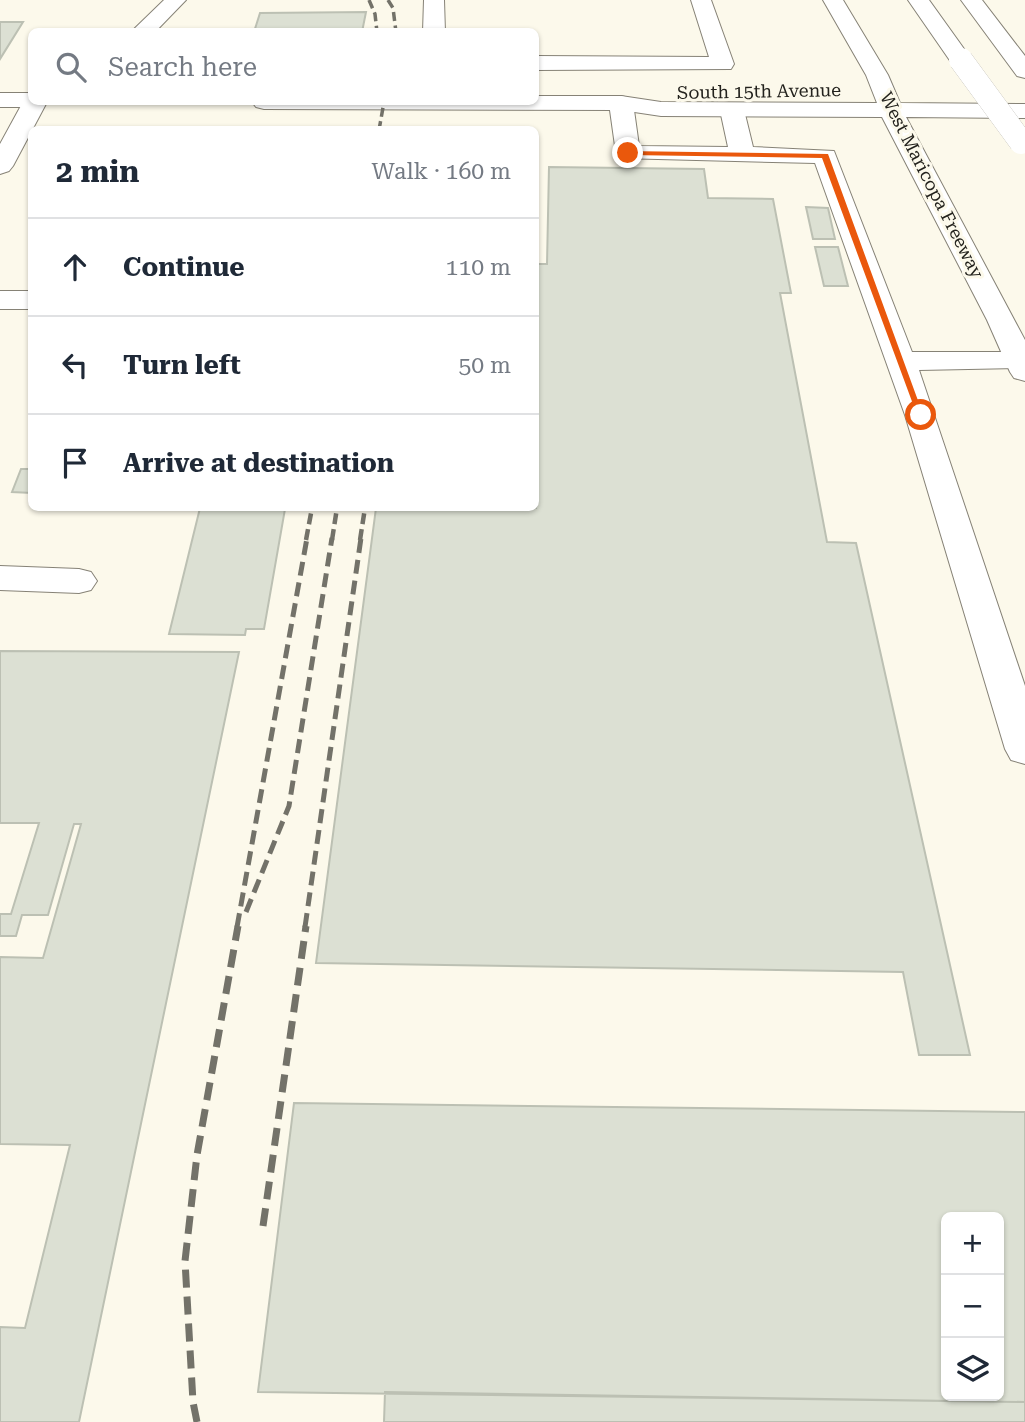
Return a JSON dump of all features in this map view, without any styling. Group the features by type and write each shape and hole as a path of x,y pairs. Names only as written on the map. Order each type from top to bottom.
{"main road":[{"path":"146,28 176,0"},
{"path":"434,0 434,28"},
{"path":"539,63 723,64 701,0"},
{"name":"West Maricopa Freeway","path":"833,0 888,101 1022,365"},
{"path":"918,0 1023,145"},
{"path":"971,0 1021,66"},
{"name":"South 15th Avenue","path":"539,103 621,103 661,109 732,110 888,101 1025,89"},
{"name":"South 15th Avenue","path":"621,103 664,93 888,101 1025,111"},
{"path":"0,100 28,101"},
{"path":"621,103 628,153 825,156 902,361 1019,712 1025,749"},
{"path":"0,166 31,105"},
{"path":"732,110 742,153"},
{"path":"0,300 28,300"},
{"path":"902,361 1022,365"},
{"path":"0,578 79,581"}],"building":[{"path":"366,12 363,28 255,28 260,13"},
{"path":"0,22 23,22 0,59"},
{"path":"549,167 704,169 708,198 773,199 791,293 780,293 827,542 856,543 970,1055 919,1055 903,972 316,963 376,511 539,511 539,264 547,264"},
{"path":"806,207 828,208 835,239 813,239"},
{"path":"815,247 838,247 848,286 824,286"},
{"path":"21,469 28,469 28,493 12,492"},
{"path":"199,511 285,511 264,629 246,629 245,635 169,634"},
{"path":"0,651 239,652 79,1422 0,1422 0,1327 25,1328 70,1145 0,1144 0,957 43,958 81,824 74,824 48,915 22,915 16,936 0,936 0,914 11,914 39,823 0,823"},
{"path":"294,1103 1025,1112 1025,1402 948,1401 1004,1401 1004,1212 941,1212 941,1401 258,1392"},
{"path":"385,1392 1025,1402 1025,1422 384,1422"}],"railway":[{"path":"369,0 375,14 377,28"},
{"path":"388,0 393,8 396,28"},
{"path":"380,126 383,105"},
{"path":"306,540 311,511"},
{"path":"332,540 337,511"},
{"path":"360,540 365,511"},
{"path":"237,927 307,538"},
{"path":"246,912 289,806 332,538"},
{"path":"305,927 361,538"},
{"path":"197,1422 193,1402 185,1261 197,1155 238,926"},
{"path":"263,1226 306,926"}],"route":[{"path":"628,153 825,156 921,415"}]}
